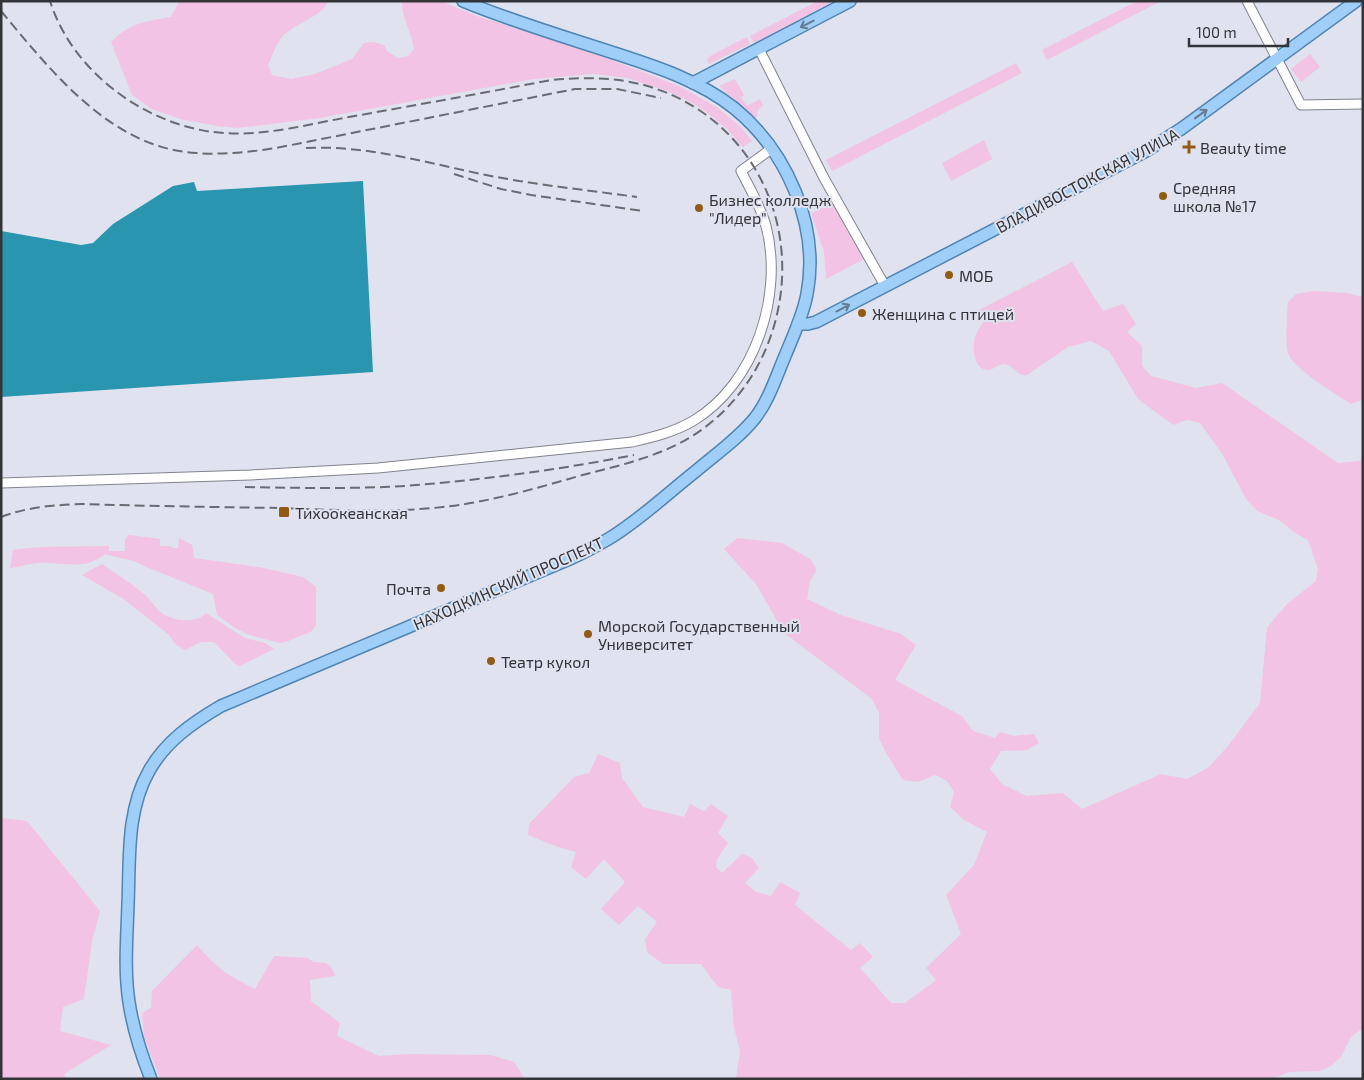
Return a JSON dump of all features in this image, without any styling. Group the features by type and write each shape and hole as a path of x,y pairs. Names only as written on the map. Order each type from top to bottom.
{"main road":[{"name":"НАХОДКИНСКИЙ ПРОСПЕКТ","path":"151,1079 136,1037 127,984 130,853 134,815 140,790 149,770 168,744 192,724 221,706 572,558 624,528 731,442 755,418 770,391 798,324 807,295 809,255 806,228 795,191 771,149 754,127 734,108 693,83 646,63 463,1"},
{"path":"693,83 850,1"},
{"name":"ВЛАДИВОСТОКСКАЯ УЛИЦА","path":"798,324 816,322 1146,151 1181,129 1356,1"}],"street":[{"path":"1247,1 1301,105 1363,104"},
{"path":"759,48 824,178 884,286"},
{"path":"1,483 250,475 378,468 632,442 657,437 676,430 702,415 724,396 748,362 758,341 766,312 771,280 769,238 761,212 741,171 771,149"}],"shaded area":[{"path":"179,1 329,1 319,12 282,37 276,47 268,65 272,75 291,79 315,74 352,59 364,43 374,42 384,45 387,51 398,58 408,56 414,49 403,13 402,1 441,1 477,16 592,53 683,88 718,108 741,127 752,141 743,147 727,129 705,111 689,101 662,89 627,78 593,74 534,79 320,118 237,128 180,119 152,109 132,95 111,42 125,31 139,24 171,17"},
{"path":"818,1 834,1 754,43 750,36"},
{"path":"1137,1 1161,1 1047,60 1042,50"},
{"path":"747,37 750,44 709,64 707,60 710,56"},
{"path":"1310,54 1320,67 1301,82 1291,69"},
{"path":"1016,63 1022,73 832,171 826,160"},
{"path":"735,79 744,95 741,97 747,106 760,99 763,106 756,112 758,115 755,118 719,86"},
{"path":"984,140 992,159 951,181 942,163"},
{"path":"834,203 866,258 826,279 824,252 811,213"},
{"path":"1072,262 1103,311 1123,304 1136,324 1127,332 1142,346 1142,366 1151,376 1196,388 1222,383 1338,463 1359,461 1363,457 1363,1028 1351,1037 1341,1057 1331,1066 1320,1071 1290,1072 1271,1079 967,1079 966,1077 954,1079 736,1079 740,1051 734,1028 731,990 718,987 701,964 663,964 647,952 645,939 657,922 638,906 619,925 601,909 625,882 604,859 586,879 571,867 576,852 528,835 529,824 574,777 589,773 598,754 620,763 622,778 643,807 684,817 690,804 704,811 711,804 728,816 718,833 728,843 717,859 716,867 722,873 742,854 752,858 759,868 745,883 756,892 771,896 780,882 800,893 795,905 851,950 860,943 873,957 860,968 891,1003 905,1003 936,980 926,968 961,934 946,895 974,865 987,832 964,820 950,807 954,792 947,781 935,775 918,782 903,780 879,738 879,713 872,699 784,633 756,584 724,549 737,538 782,543 810,559 816,568 816,572 810,581 807,599 841,615 901,634 916,645 895,680 962,716 973,731 995,738 1000,732 1014,736 1034,734 1039,743 1027,750 1001,751 990,769 1002,784 1027,796 1063,793 1082,809 1161,774 1187,779 1208,768 1228,746 1260,703 1267,628 1286,605 1316,581 1318,569 1308,540 1295,533 1279,520 1257,511 1246,499 1223,455 1200,423 1187,420 1173,425 1138,399 1109,351 1091,341 1068,347 1027,375 1021,374 1004,364 988,370 978,365 974,356 974,341 987,316 979,310"},
{"path":"1313,291 1347,293 1363,297 1363,400 1351,404 1306,374 1288,353 1286,335 1288,302 1296,294"},
{"path":"129,535 160,539 160,546 171,546 172,548 178,548 179,538 192,545 194,558 264,568 303,577 316,587 316,625 312,631 280,643 249,635 217,615 213,594 135,561 105,554 89,563 73,565 37,563 10,568 13,550 109,546 109,551 125,551 125,539"},
{"path":"102,564 139,590 163,614 179,620 191,620 197,619 206,613 245,638 265,643 274,649 240,666 235,664 214,642 201,642 185,650 176,645 169,635 125,600 82,575"},
{"path":"1,818 27,821 100,911 92,941 84,999 63,1007 60,1031 111,1045 64,1074 66,1079 1,1079"},
{"path":"197,945 223,971 255,989 274,956 308,958 313,962 326,963 332,968 335,976 310,980 311,1001 340,1023 337,1036 379,1056 409,1054 490,1055 514,1062 525,1079 160,1079 144,1036 142,1013 151,1008 152,991"}],"water":[{"path":"363,181 373,372 1,397 1,231 81,245 93,243 113,224 173,186 194,182 197,191"}],"railway":[{"path":"1,517 41,507 81,504 361,510 423,509 460,505 494,498 622,465 663,451 689,438 727,408 747,383 763,356 780,301 782,260 777,221 764,184 743,151 716,123 683,101 632,82 598,78 563,79 281,130 247,133 213,132 187,127 161,118 136,105 114,89 93,71 75,50 60,26 50,1"},
{"path":"1,11 63,81 110,122 137,137 165,148 196,153 236,153 276,148 575,89 617,89 661,98"},
{"path":"306,148 352,149 375,152 505,179 637,197"},
{"path":"454,174 501,189 531,195 643,211"},
{"path":"245,487 345,488 405,486 520,474 634,455"}],"place":[{"name":"Beauty time","path":"1189,147"},
{"name":"Средняя школа №17","path":"1163,196"},
{"name":"Бизнес колледж \"Лидер\"","path":"699,208"},
{"name":"МОБ","path":"949,275"},
{"name":"Женщина с птицей","path":"862,313"},
{"name":"Тихоокеанская","path":"284,512"},
{"name":"Почта","path":"441,588"},
{"name":"Морской Государственный Университет","path":"588,634"},
{"name":"Театр кукол","path":"491,661"}]}
